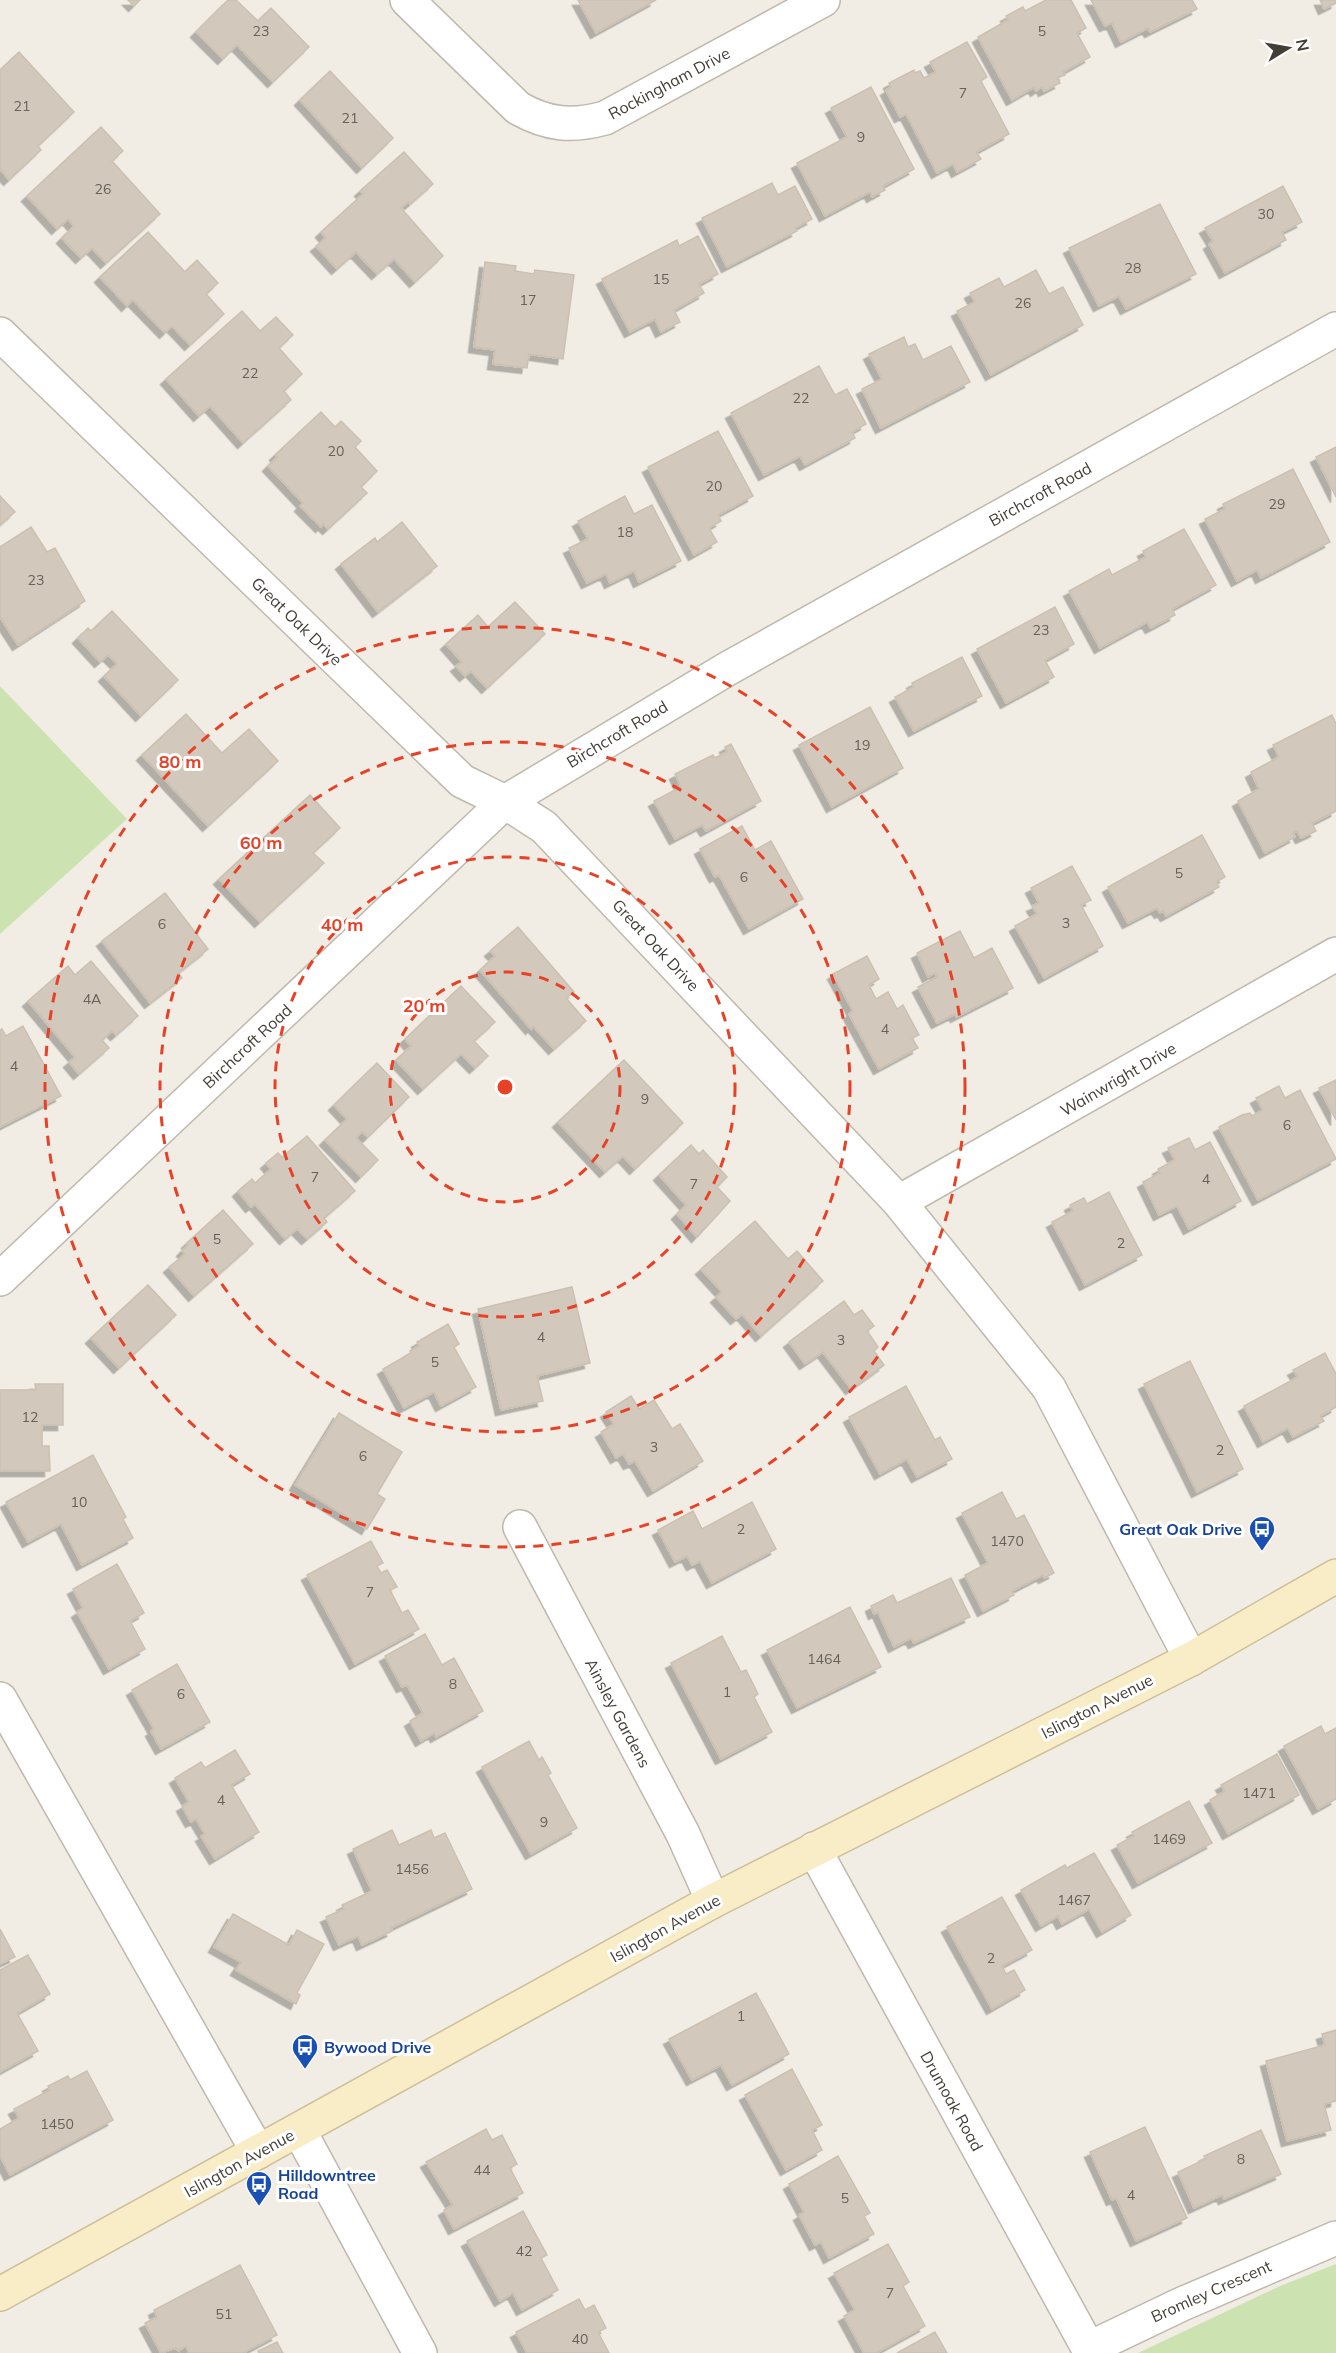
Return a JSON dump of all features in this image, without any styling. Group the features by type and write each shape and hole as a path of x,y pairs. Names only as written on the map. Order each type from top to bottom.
{"main road":[{"name":"Islington Avenue","path":"0,2294 713,1901 1191,1659 1336,1576"}],"street":[{"name":"Rockingham Drive","path":"407,0 518,108 538,119 560,125 583,124 605,118 823,0"},
{"name":"Birchcroft Road","path":"0,1279 505,802 727,669 1336,329"},
{"name":"Great Oak Drive","path":"0,334 462,781 505,802 544,827 899,1202 1049,1388 1191,1659"},
{"name":"Wainwright Drive","path":"899,1202 1336,954"},
{"name":"Ainsley Gardens","path":"520,1527 683,1834 713,1901"},
{"path":"0,1699 258,2152"},
{"name":"Drumoak Road","path":"814,1849 1090,2351"},
{"path":"299,2130 420,2353"},
{"name":"Bromley Crescent","path":"1090,2351 1182,2304 1336,2238"}],"green space":[{"path":"0,686 127,819 0,934"},
{"path":"1336,2264 1336,2353 1138,2353 1280,2286"}],"building":[{"path":"128,0 140,0 134,6"},
{"path":"228,0 236,0 258,21 271,8 309,47 273,82 237,45 223,59 196,32"},
{"path":"578,0 656,0 596,33"},
{"path":"1046,0 1071,0 1086,28 1077,33 1090,57 1063,72 1065,75 1057,78 1060,83 1044,91 1042,87 1036,91 1034,87 1012,100 978,37 1008,20 1006,16 1023,7 1025,11"},
{"path":"1091,0 1192,0 1197,9 1150,32 1148,28 1121,42 1112,23 1105,26"},
{"path":"1320,0 1336,0 1336,3 1324,9"},
{"path":"967,42 987,77 981,81 1009,134 976,152 981,159 957,172 953,164 937,173 906,114 900,117 886,90 891,87 889,83 914,70 915,73 920,71 924,78 936,72 930,62"},
{"path":"19,52 74,112 38,146 41,150 9,180 0,169 0,70"},
{"path":"330,71 393,138 362,168 300,100"},
{"path":"871,87 914,169 883,186 885,190 872,197 870,192 825,216 797,163 847,137 831,108"},
{"path":"101,127 123,151 112,161 160,214 106,263 92,248 81,258 62,238 74,226 68,219 57,229 27,196"},
{"path":"404,152 433,184 410,204 408,202 401,208 443,256 415,282 394,259 377,274 356,252 337,269 316,246 326,238 321,232 363,194 360,191"},
{"path":"772,183 778,195 795,186 812,219 795,228 797,231 727,267 702,218"},
{"path":"1283,186 1302,222 1282,232 1286,240 1225,273 1209,244 1213,241 1205,228"},
{"path":"1160,204 1196,274 1126,309 1119,296 1099,306 1069,248"},
{"path":"148,232 185,272 197,260 218,283 206,294 224,314 190,345 172,326 165,333 133,300 127,306 100,277"},
{"path":"698,236 718,274 699,284 704,293 674,310 680,322 661,332 655,319 630,332 602,279 677,240 679,246"},
{"path":"485,262 516,266 515,271 534,274 535,270 574,275 563,359 529,354 527,368 493,364 495,350 474,347"},
{"path":"1036,270 1049,294 1063,287 1083,325 991,375 957,311 975,302 970,293 999,278 1004,287"},
{"path":"242,311 260,331 276,317 293,335 279,348 302,374 284,391 291,400 243,443 210,406 199,416 166,379"},
{"path":"904,337 908,347 915,344 923,360 951,346 970,382 881,428 862,389 882,379 869,354"},
{"path":"819,366 835,395 847,389 866,424 852,432 855,438 805,465 800,456 764,475 731,413"},
{"path":"321,412 335,427 341,421 361,441 355,447 377,471 361,487 367,493 328,529 323,524 321,527 300,506 303,503 268,466 277,457 275,455"},
{"path":"718,431 753,496 718,515 721,521 709,528 717,542 694,555 648,467"},
{"path":"1336,447 1336,497 1316,457"},
{"path":"1293,469 1330,542 1261,578 1257,570 1237,581 1205,519 1225,509 1223,504"},
{"path":"0,496 15,512 0,525"},
{"path":"625,496 634,514 652,505 681,561 639,582 634,571 610,583 606,574 587,583 569,548 588,539 578,521"},
{"path":"402,522 437,566 378,612 341,564 375,538 377,542"},
{"path":"31,527 47,552 55,548 85,601 18,645 0,617 0,547"},
{"path":"1184,529 1216,585 1172,609 1175,615 1151,628 1147,622 1100,648 1069,591 1109,569 1112,575 1146,557 1143,551"},
{"path":"515,602 545,634 487,688 471,671 465,676 456,666 462,662 446,644 478,615 488,627"},
{"path":"1055,607 1074,644 1045,660 1054,677 1006,703 977,649"},
{"path":"112,611 178,680 141,716 104,676 117,664 108,655 100,662 78,638 88,628 91,631"},
{"path":"962,657 982,696 914,731 895,697 914,687 912,683"},
{"path":"870,707 903,768 832,807 799,745"},
{"path":"186,714 222,753 249,729 278,761 208,826 142,755"},
{"path":"1332,715 1336,724 1336,811 1312,823 1316,831 1301,838 1297,831 1293,833 1295,837 1265,853 1238,801 1259,789 1251,772 1279,757 1273,745"},
{"path":"731,744 761,801 706,831 702,825 675,839 654,801 681,787 675,774 713,755 715,758 727,752 725,747"},
{"path":"310,795 340,828 313,853 324,863 260,922 219,879"},
{"path":"742,826 755,850 771,841 803,899 749,929 719,875 715,877 700,849"},
{"path":"1202,835 1225,877 1216,882 1219,887 1166,916 1157,908 1128,923 1108,887"},
{"path":"1072,866 1091,900 1081,905 1103,946 1044,978 1015,926 1037,914 1032,906 1039,903 1031,888"},
{"path":"165,893 208,949 178,973 182,978 150,1003 102,941"},
{"path":"518,927 574,992 566,998 586,1021 554,1049 533,1026 531,1029 480,970 495,956 490,951"},
{"path":"960,931 974,958 992,948 1013,988 956,1017 955,1014 937,1023 918,987 937,977 935,973 928,977 917,953"},
{"path":"867,956 879,979 869,985 876,999 888,992 897,1009 903,1005 919,1035 912,1038 918,1048 879,1069 849,1014 853,1011 833,974"},
{"path":"91,961 138,1016 116,1035 112,1031 102,1040 109,1048 79,1074 69,1062 75,1057 28,1001 68,966 75,975"},
{"path":"461,986 495,1022 474,1041 488,1056 475,1068 461,1054 423,1089 396,1060 411,1046 405,1039"},
{"path":"23,1026 61,1096 0,1127 0,1030 2,1029 6,1036"},
{"path":"624,1060 683,1123 635,1169 623,1156 605,1172 558,1122"},
{"path":"377,1063 409,1097 368,1137 362,1132 356,1138 378,1160 361,1177 325,1140 347,1119 334,1105"},
{"path":"1336,1080 1336,1120 1319,1088"},
{"path":"1279,1086 1285,1098 1300,1090 1336,1159 1258,1200 1219,1127 1242,1115 1250,1113 1252,1116 1263,1110 1256,1098"},
{"path":"307,1136 355,1191 324,1218 327,1222 307,1239 297,1229 285,1239 255,1204 251,1207 238,1191 252,1179 255,1183 271,1169 266,1163 278,1153 282,1157"},
{"path":"1189,1138 1195,1150 1210,1142 1241,1201 1189,1229 1177,1206 1159,1215 1143,1182 1160,1173 1158,1169 1175,1160 1168,1148"},
{"path":"691,1145 699,1154 703,1150 727,1177 717,1187 730,1201 697,1237 677,1214 686,1205 659,1175"},
{"path":"1109,1192 1142,1255 1085,1285 1052,1222 1073,1211 1070,1205 1084,1198 1087,1204"},
{"path":"223,1210 253,1244 194,1296 169,1267 185,1254 182,1251 188,1245 187,1243"},
{"path":"755,1221 788,1259 797,1251 823,1281 761,1336 742,1314 736,1319 716,1297 722,1292 701,1269"},
{"path":"148,1285 176,1315 119,1368 91,1338"},
{"path":"572,1287 590,1363 537,1376 543,1401 501,1410 478,1309"},
{"path":"844,1301 854,1315 862,1310 874,1326 867,1331 878,1347 874,1351 884,1365 851,1389 823,1352 805,1364 789,1342"},
{"path":"448,1324 459,1344 454,1347 476,1387 441,1406 434,1392 404,1408 383,1369 411,1353 410,1351 419,1346 417,1342"},
{"path":"1325,1353 1336,1374 1336,1407 1320,1416 1324,1421 1293,1437 1288,1428 1263,1442 1244,1406 1298,1377 1293,1370"},
{"path":"1190,1361 1243,1469 1197,1492 1144,1384"},
{"path":"35,1384 63,1384 63,1425 42,1425 42,1446 49,1446 50,1471 0,1471 0,1390 36,1390"},
{"path":"906,1386 935,1440 940,1437 952,1459 917,1477 907,1459 880,1474 849,1417"},
{"path":"631,1396 639,1409 654,1400 672,1429 680,1424 703,1461 653,1491 635,1461 629,1464 623,1454 616,1458 601,1432 614,1424 606,1412"},
{"path":"339,1413 402,1452 377,1494 385,1499 367,1529 295,1485"},
{"path":"93,1455 126,1517 123,1519 133,1538 82,1565 61,1524 28,1542 6,1502"},
{"path":"1002,1492 1016,1519 1024,1515 1054,1573 1044,1578 1043,1575 1012,1591 1014,1595 983,1611 965,1575 988,1563 962,1513"},
{"path":"752,1502 776,1549 712,1583 700,1561 692,1565 687,1556 675,1562 658,1530 693,1511 702,1529"},
{"path":"371,1541 383,1563 377,1566 381,1573 387,1570 397,1587 390,1590 402,1613 408,1610 419,1629 355,1664 307,1575"},
{"path":"117,1564 144,1613 130,1621 145,1649 109,1669 77,1612 83,1608 73,1589"},
{"path":"951,1578 970,1617 914,1643 911,1638 894,1647 878,1612 874,1614 871,1606 893,1595 897,1603"},
{"path":"850,1607 881,1667 797,1708 767,1650"},
{"path":"425,1634 442,1665 454,1658 483,1711 436,1737 434,1733 421,1741 410,1721 423,1713 407,1685 402,1687 385,1656"},
{"path":"722,1636 741,1672 746,1670 758,1694 754,1697 772,1732 721,1759 671,1663"},
{"path":"177,1664 210,1722 161,1749 151,1731 154,1729 132,1690"},
{"path":"1321,1726 1325,1734 1336,1728 1336,1799 1318,1809 1284,1746"},
{"path":"529,1741 539,1760 542,1757 551,1773 548,1775 577,1828 531,1854 482,1767"},
{"path":"235,1750 250,1774 231,1785 259,1832 215,1859 201,1836 205,1834 196,1819 191,1822 182,1806 189,1802 175,1778 201,1762 205,1768"},
{"path":"1277,1754 1299,1795 1228,1834 1210,1800 1225,1791 1221,1785"},
{"path":"1189,1801 1212,1843 1138,1883 1117,1845 1134,1836 1132,1832"},
{"path":"392,1830 399,1845 431,1830 434,1838 445,1833 472,1889 391,1928 392,1931 362,1945 358,1936 339,1945 326,1917 344,1909 342,1905 372,1891 353,1849"},
{"path":"1094,1853 1131,1915 1102,1932 1089,1909 1062,1924 1058,1916 1041,1926 1021,1890 1065,1865 1067,1868"},
{"path":"1002,1897 1032,1950 1002,1966 1006,1974 1014,1970 1025,1990 992,2009 947,1927"},
{"path":"233,1914 289,1945 297,1930 324,1944 297,1993 300,1995 296,2004 236,1970 241,1962 214,1947"},
{"path":"0,1929 15,1957 0,1964"},
{"path":"28,1955 50,1994 17,2013 38,2051 0,2072 0,1970"},
{"path":"756,1993 789,2054 732,2085 721,2065 692,2080 669,2039"},
{"path":"1336,2030 1336,2101 1324,2104 1331,2130 1287,2141 1266,2061 1325,2045 1322,2034"},
{"path":"792,2069 822,2125 812,2130 822,2150 786,2170 745,2095"},
{"path":"87,2071 113,2120 10,2175 0,2156 0,2129 19,2118 14,2109 50,2090 48,2086 68,2076 70,2080"},
{"path":"1145,2127 1187,2218 1136,2241 1116,2198 1112,2200 1090,2152"},
{"path":"486,2129 492,2140 502,2135 517,2164 510,2168 523,2193 454,2229 444,2210 453,2205 426,2162"},
{"path":"1261,2130 1281,2174 1224,2199 1222,2195 1194,2208 1178,2172 1206,2159 1204,2156"},
{"path":"838,2156 870,2213 864,2216 874,2234 829,2258 821,2242 815,2245 799,2215 804,2212 789,2184"},
{"path":"523,2211 547,2255 541,2258 558,2290 522,2310 513,2293 500,2301 467,2241"},
{"path":"888,2244 909,2282 903,2286 925,2326 876,2353 864,2353 844,2316 855,2310 834,2273"},
{"path":"240,2265 277,2335 243,2353 189,2353 186,2346 178,2351 176,2348 161,2353 145,2323 157,2317 154,2310"},
{"path":"579,2299 585,2310 594,2305 606,2328 598,2332 609,2353 527,2353 516,2332"},
{"path":"935,2332 947,2353 897,2353"},
{"path":"277,2342 283,2353 259,2353 258,2351"}],"place":[{"name":"Great Oak Drive","path":"1262,1552"},
{"name":"Bywood Drive","path":"305,2070"},
{"name":"Hilldowntree Road","path":"259,2207"}]}
